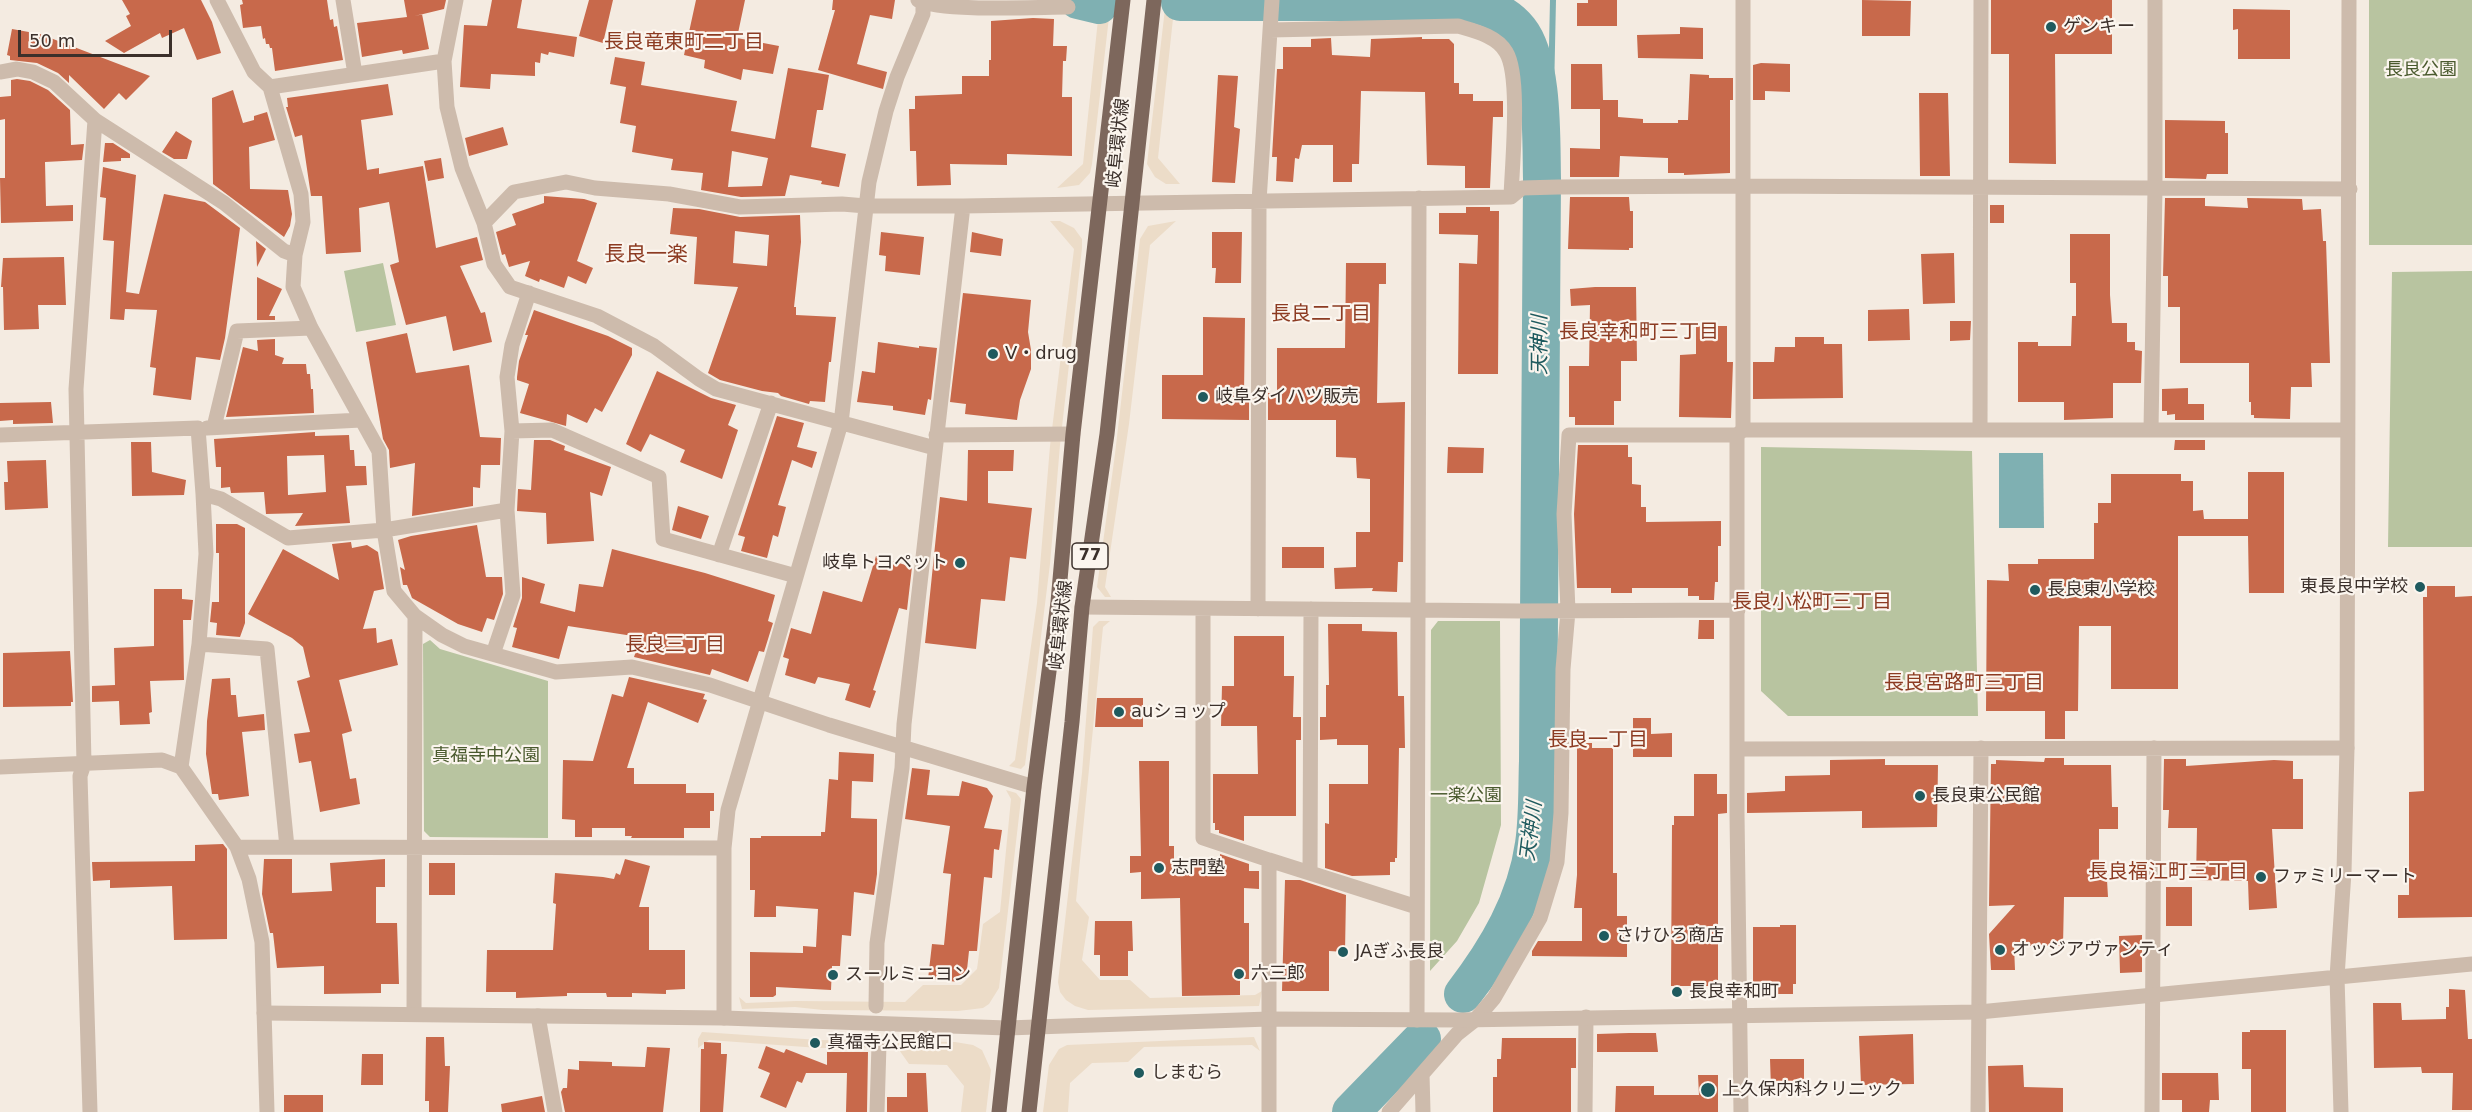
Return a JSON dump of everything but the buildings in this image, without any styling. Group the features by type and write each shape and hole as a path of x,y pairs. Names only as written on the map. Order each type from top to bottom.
{"main road":[{"name":"岐阜環状線","path":"999,1112 1034,787 1058,602 1073,434 1124,0"},
{"name":"岐阜環状線","path":"1029,1112 1072,723 1082,607 1107,434 1154,0"}],"street":[{"path":"217,0 254,72 270,87 301,194 303,222 296,255 293,287 311,328 378,451 384,530 394,591 415,616 464,646 556,672 632,667 710,685 829,725 1034,787"},
{"path":"343,0 355,74"},
{"path":"456,0 444,61 447,107 462,168 484,223 494,264 510,286 597,316 654,346 716,389 841,423 935,441 1073,434"},
{"path":"1258,609 1259,201 1272,0"},
{"path":"1741,1112 1737,748 1743,0"},
{"path":"1980,430 1981,0"},
{"path":"2151,430 2155,0"},
{"path":"2341,1112 2337,977 2344,872 2347,748 2349,0"},
{"path":"724,1018 724,848 728,810 841,423 869,182 897,76 923,14 922,1 952,6 1068,7"},
{"path":"1270,24 1458,26 1484,33 1506,51 1515,78 1517,192"},
{"path":"270,87 444,61"},
{"path":"0,72 17,69 33,72 54,82 95,120 224,203 284,251 296,255"},
{"path":"90,1112 80,776 84,764 76,432 83,279 95,120"},
{"path":"484,223 514,192 566,182 595,188 669,194 740,207 842,204 963,206 1419,198 1558,187 2350,189"},
{"path":"1418,1020 1419,198"},
{"path":"876,1006 877,943 902,768 935,441 963,206"},
{"path":"493,654 513,595 507,510 512,431 507,377 512,345 529,293"},
{"path":"214,427 237,331 311,328"},
{"path":"719,555 771,403"},
{"path":"0,435 361,420"},
{"path":"181,767 199,644 206,554 198,428"},
{"path":"512,431 552,430 659,477 663,539 796,576"},
{"path":"1389,1112 1457,1034 1476,1019 1494,998 1540,918 1557,862 1561,813 1564,514 1569,435 1980,430 2347,430"},
{"path":"203,494 221,500 288,538 384,530 507,510"},
{"path":"1082,607 1521,611 1738,610"},
{"path":"1203,609 1203,838 1418,907"},
{"path":"1310,873 1311,609"},
{"path":"414,1014 415,616"},
{"path":"199,644 267,649 287,847"},
{"path":"1737,748 2347,748"},
{"path":"1978,1112 1981,748"},
{"path":"2152,1112 2154,748"},
{"path":"0,768 162,760 181,767 237,847 249,879 262,942 267,1112"},
{"path":"237,847 724,848"},
{"path":"1269,860 1269,1112"},
{"path":"264,1013 724,1018 1008,1028 1269,1019 1460,1020 1979,1012 2154,997 2472,964"},
{"path":"538,1016 555,1112"},
{"path":"1586,1017 1586,1112"},
{"path":"877,1112 879,1044"},
{"path":"1422,1074 1423,1112"}],"green space":[{"name":"長良公園","path":"2369,0 2472,0 2472,245 2369,245"},
{"path":"383,263 396,325 356,332 344,271"},
{"path":"2472,271 2472,547 2388,547 2392,272"},
{"path":"1761,447 1972,451 1978,716 1788,716 1761,691"},
{"name":"一楽公園","path":"1438,621 1500,621 1501,825 1479,903 1457,941 1430,971 1431,630"},
{"name":"真福寺中公園","path":"430,640 440,649 548,681 548,838 430,837 424,831 423,644"}],"shaded area":[{"path":"1100,0 1111,0 1090,173 1079,185 1057,188 1083,164"},
{"path":"1166,0 1175,0 1158,158 1180,184 1166,184 1155,177 1147,164"},
{"path":"1050,221 1060,221 1074,228 1082,239 1082,248 1060,445 1050,564 1025,765 1021,769 1009,766 1015,760 1037,603 1050,446 1074,249"},
{"path":"1176,221 1150,245 1129,424 1105,587 1111,597 1105,597 1097,587 1140,239 1148,226"},
{"path":"1099,621 1110,621 1103,627 1076,901 1089,917 1082,960 1100,980 1130,980 1150,998 1255,995 1262,991 1259,1006 1088,1010 1075,1006 1060,992 1058,982 1082,773 1093,627"},
{"path":"1006,790 1016,793 1021,799 999,988 989,1004 983,1008 958,1011 823,1010 795,1007 742,1009 739,997 746,1003 905,1002 923,985 961,985 977,969 983,924 1000,912 1011,799"},
{"path":"702,1032 819,1040 955,1042 973,1045 982,1050 991,1070 986,1112 961,1112 964,1086 947,1065 909,1064 897,1047 819,1048 709,1040 698,1048 698,1039"},
{"path":"1254,1037 1260,1051 1252,1045 1144,1047 1128,1062 1092,1063 1070,1083 1068,1112 1043,1112 1049,1065 1059,1049 1067,1045"}],"water":[{"path":"1999,453 2043,453 2044,528 1999,528"}],"waterway":[{"name":"天神川","path":"1078,0 1099,5"},
{"path":"1539,107 1551,94 1553,0"},
{"name":"天神川","path":"1180,2 1462,2 1486,7 1507,18 1519,30 1533,61 1540,102 1542,179 1536,823 1530,865 1517,905 1498,942 1463,994"},
{"name":"天神川","path":"1351,1112 1422,1039"}],"place":[{"name":"ゲンキー","path":"2051,27"},
{"name":"V・drug","path":"993,354"},
{"name":"岐阜ダイハツ販売","path":"1203,397"},
{"name":"岐阜トヨペット","path":"960,563"},
{"name":"東長良中学校","path":"2420,587"},
{"name":"長良東小学校","path":"2035,590"},
{"name":"auショップ","path":"1119,712"},
{"name":"長良東公民館","path":"1920,796"},
{"name":"志門塾","path":"1159,868"},
{"name":"ファミリーマート","path":"2261,877"},
{"name":"さけひろ商店","path":"1604,936"},
{"name":"オッジアヴァンティ","path":"2000,950"},
{"name":"JAぎふ長良","path":"1343,952"},
{"name":"六三郎","path":"1239,974"},
{"name":"スールミニヨン","path":"833,975"},
{"name":"長良幸和町","path":"1677,992"},
{"name":"真福寺公民館口","path":"815,1043"},
{"name":"しまむら","path":"1139,1073"},
{"name":"上久保内科クリニック","path":"1708,1090"}],"district":[{"name":"長良竜東町二丁目","path":"684,43"},
{"name":"長良一楽","path":"646,256"},
{"name":"長良二丁目","path":"1321,315"},
{"name":"長良幸和町三丁目","path":"1639,333"},
{"name":"長良小松町三丁目","path":"1812,603"},
{"name":"長良三丁目","path":"675,646"},
{"name":"長良宮路町三丁目","path":"1964,684"},
{"name":"長良一丁目","path":"1598,741"},
{"name":"長良福江町三丁目","path":"2168,873"}]}
